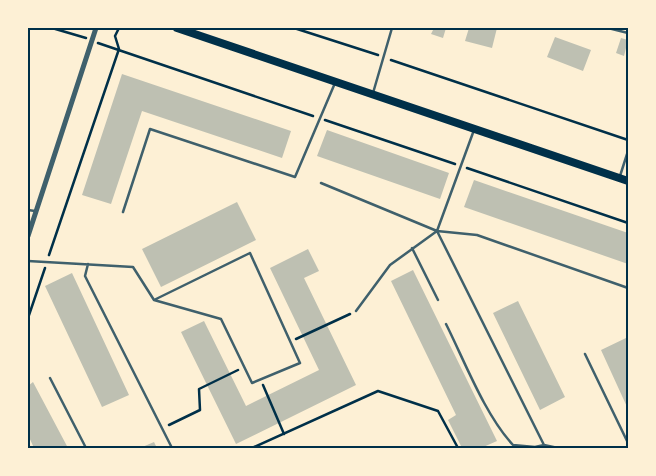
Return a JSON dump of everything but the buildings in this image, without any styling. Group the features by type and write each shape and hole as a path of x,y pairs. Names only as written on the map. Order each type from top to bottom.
{"main road":[{"path":"177,28 628,181"}],"street":[{"path":"28,236 96,28"}],"lane":[{"path":"372,94 392,28"},
{"path":"608,28 628,33"},
{"path":"122,212 150,129 295,176 336,81"},
{"path":"356,311 390,265 437,231 474,129"},
{"path":"619,178 628,151"},
{"path":"321,183 437,231 477,235 628,288"},
{"path":"28,210 36,212"},
{"path":"437,231 544,445"},
{"path":"412,248 438,300"},
{"path":"28,261 133,267 154,300 220,319 252,383 300,363 250,253 154,300"},
{"path":"88,264 85,276 172,448"},
{"path":"446,324 485,403 505,436 513,445 535,447 544,445 558,448"},
{"path":"585,354 628,443"},
{"path":"50,378 86,448"}],"path":[{"path":"52,28 63,29 119,50 628,223"},
{"path":"28,318 119,50 115,36 119,28"},
{"path":"294,28 628,140"},
{"path":"290,342 356,311"},
{"path":"163,428 200,410 199,389 244,368"},
{"path":"260,379 284,434"},
{"path":"252,448 378,391 438,411 458,448"}]}
